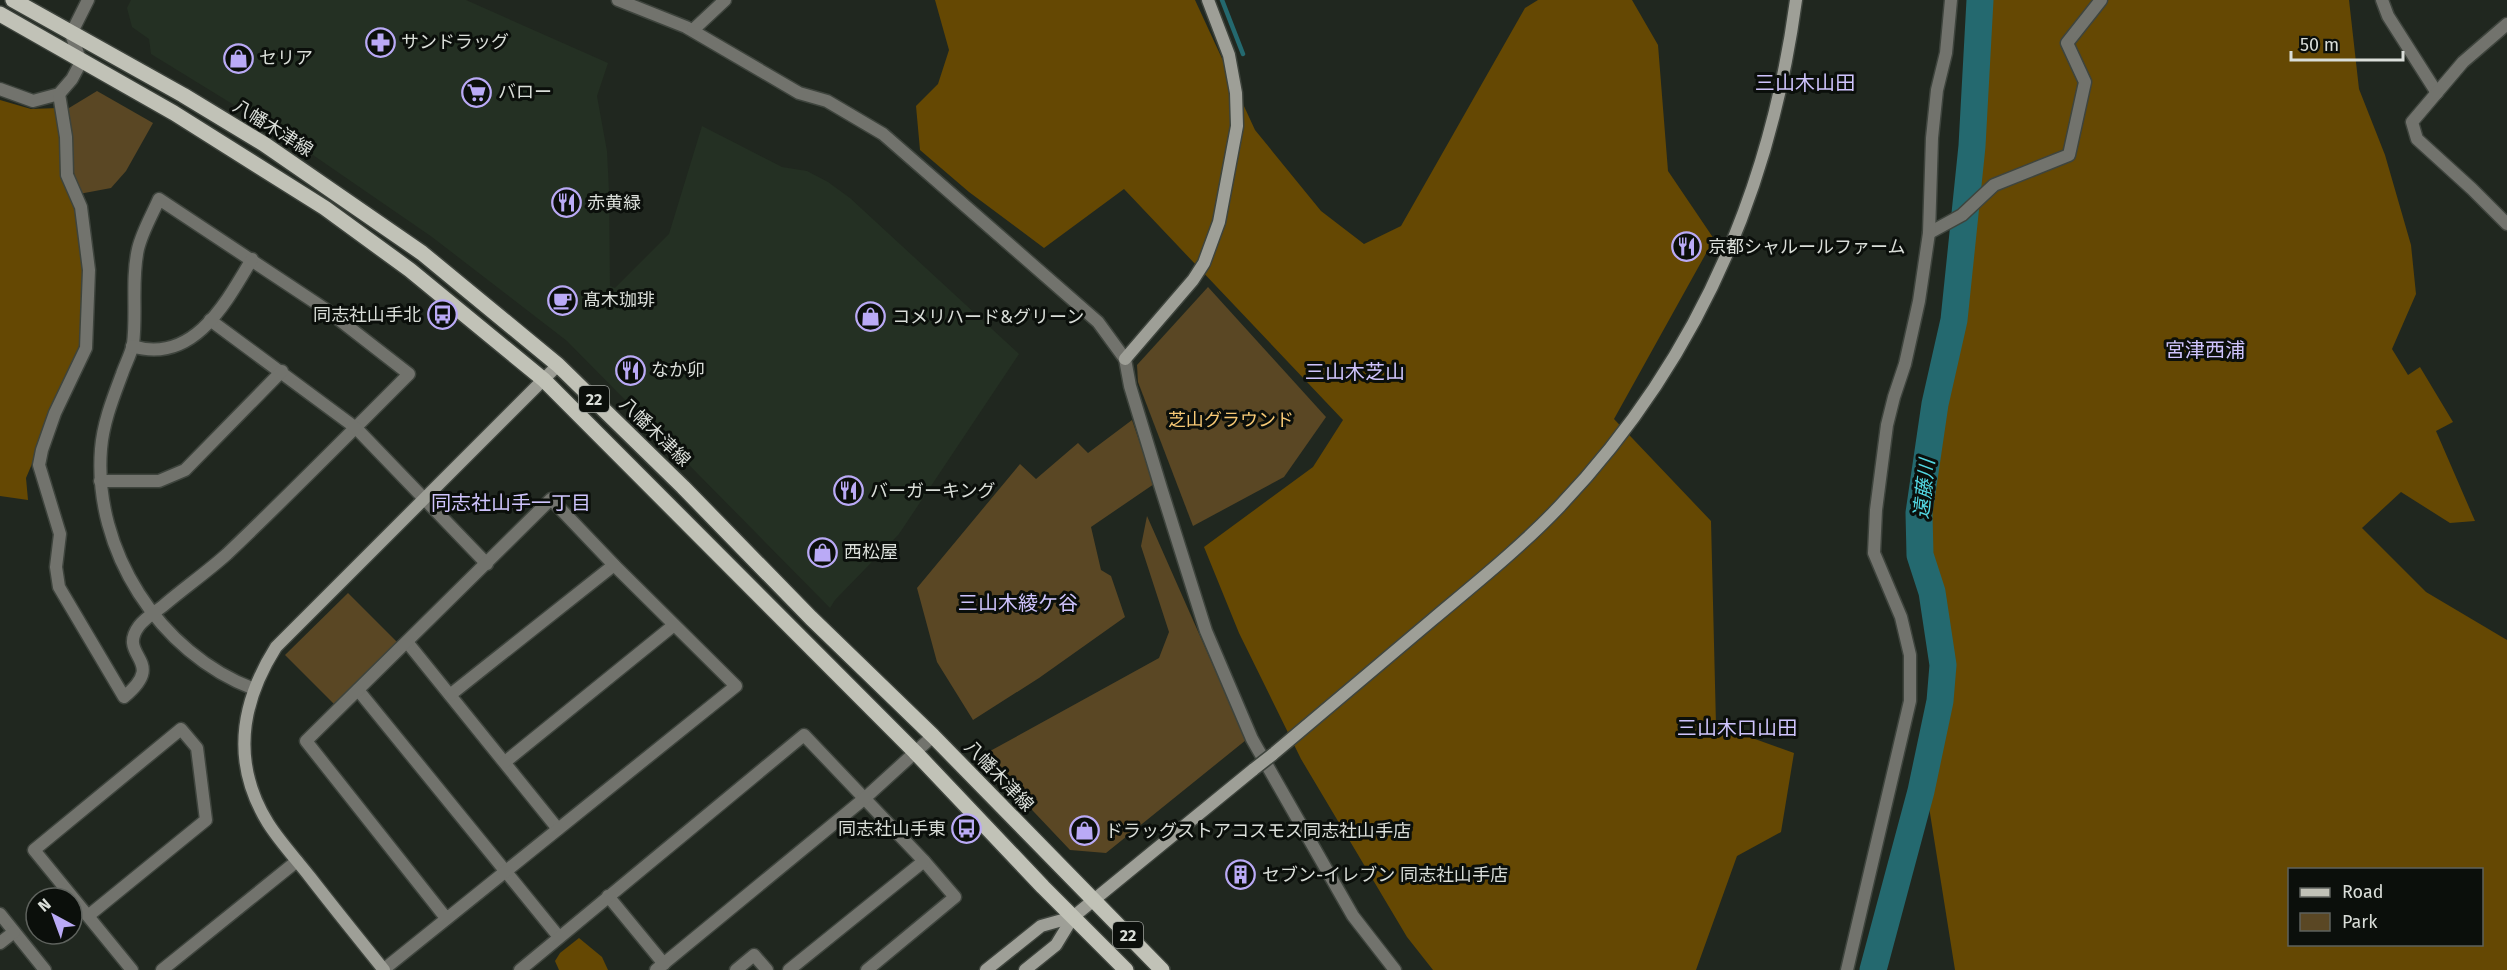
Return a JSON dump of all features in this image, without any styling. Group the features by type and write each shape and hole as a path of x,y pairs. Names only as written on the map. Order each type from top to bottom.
{"main road":[{"name":"八幡木津線","path":"13,0 183,95 264,144 422,253 558,366 933,736 1162,970"},
{"name":"22","path":"0,14 174,113 325,208 410,270 544,380 915,752 1126,970"}],"street":[{"path":"0,89 33,101 59,94 72,79 81,62 71,34 88,0"},
{"path":"618,0 693,30 799,93 828,101 883,134 1098,322 1125,360 1130,386 1206,631 1252,739 1353,916 1395,970"},
{"path":"693,30 725,0"},
{"path":"1125,360 1193,280 1204,263 1219,222 1237,126 1236,93 1229,55 1208,0"},
{"path":"1024,970 1056,945 1073,917 1094,899 1272,755 1514,552 1561,505 1613,445 1653,390 1694,322 1747,208 1776,112 1796,0"},
{"path":"1847,970 1910,701 1910,656 1901,618 1874,553 1876,510 1887,425 1912,333 1929,232 1932,138 1937,90 1946,53 1951,0"},
{"path":"1929,232 1962,215 1994,185 2069,155 2085,82 2067,43 2101,0"},
{"path":"2382,0 2388,16 2437,93"},
{"path":"2507,24 2463,62 2412,122 2417,139 2507,224"},
{"path":"59,94 66,137 67,175 81,207 88,270 86,348 55,412 39,465 60,534 56,577 59,587 124,697 137,686 143,677 142,666 134,651 133,642 140,624 153,614 225,555 409,374 328,311 159,199 138,250 132,346 110,406 101,447 100,481 107,518 120,559 153,614 171,635 194,656 239,683 254,689"},
{"path":"132,346 154,351 172,349 190,339 210,321 230,296 252,259"},
{"path":"210,321 282,371 356,428 487,564"},
{"path":"446,918 306,741 551,498 614,565 736,686 384,970 265,818 249,780 245,764 244,732 245,717 254,689 262,669 276,647 558,366"},
{"path":"100,481 159,481 185,470 282,371"},
{"path":"450,695 614,565"},
{"path":"505,762 674,625"},
{"path":"407,642 558,829"},
{"path":"358,690 559,937"},
{"path":"88,916 206,820 197,748 181,729 34,850 132,970"},
{"path":"520,970 804,735 924,861 955,897 867,970"},
{"path":"608,896 660,967 865,798 933,736"},
{"path":"162,970 297,861"},
{"path":"789,970 924,861"},
{"path":"0,914 45,970"},
{"path":"986,970 1041,926 1073,917"},
{"path":"0,943 14,932"},
{"path":"736,970 754,955 767,970"}],"shaded area":[{"path":"131,0 466,0 608,63 597,96 607,151 610,286 615,288 669,234 702,126 782,167 807,171 828,182 850,198 1019,354 899,534 830,608 567,341 432,237 294,142 151,54 149,39 132,27 127,8"},
{"path":"935,0 1195,0 1255,130 1321,211 1364,244 1401,226 1525,8 1538,0 1632,0 1658,45 1668,171 1714,239 1614,419 1711,521 1716,725 1794,753 1781,832 1737,856 1696,970 1433,970 1407,937 1301,759 1239,633 1204,547 1313,467 1343,420 1124,189 1044,248 969,192 920,150 916,106 938,84 949,50"},
{"path":"1986,0 2349,0 2359,89 2385,155 2411,245 2416,294 2392,349 2408,375 2420,367 2453,422 2436,431 2475,521 2450,523 2401,492 2362,528 2426,592 2507,640 2507,970 1955,970 1929,807 1954,661 1928,556 1926,513 1937,427 1965,296 1981,145"},
{"path":"0,100 31,109 58,108 76,209 84,272 81,348 26,478 28,500 0,496"},
{"path":"579,938 602,957 608,970 559,970 555,961 560,953"}],"green space":[{"path":"97,91 153,123 126,171 111,188 79,194 69,152 69,108"},
{"name":"芝山グラウンド","path":"1208,287 1326,417 1284,477 1193,526 1138,382 1137,365"},
{"path":"1132,420 1154,484 1091,527 1101,570 1111,576 1125,617 1039,678 973,720 937,662 917,588 1020,464 1036,479 1078,443 1088,453"},
{"path":"1147,516 1246,740 1106,853 1070,850 981,756 1159,658 1169,632 1141,546"},
{"path":"348,593 397,642 334,704 285,655"}],"waterway":[{"path":"1222,0 1243,54"},
{"name":"遠藤川","path":"1873,970 1921,791 1940,701 1943,665 1932,592 1920,555 1919,513 1935,404 1954,320 1972,146 1980,0"}],"place":[{"name":"サンドラッグ","path":"380,42"},
{"name":"セリア","path":"238,58"},
{"name":"バロー","path":"477,92"},
{"name":"赤黄緑","path":"566,203"},
{"name":"京都シャルールファーム","path":"1687,247"},
{"name":"髙木珈琲","path":"562,300"},
{"name":"同志社山手北","path":"442,315"},
{"name":"コメリハード&グリーン","path":"871,317"},
{"name":"なか卯","path":"630,370"},
{"name":"バーガーキング","path":"849,491"},
{"name":"西松屋","path":"823,552"},
{"name":"同志社山手東","path":"967,829"},
{"name":"ドラッグストアコスモス同志社山手店","path":"1084,831"},
{"name":"セブン-イレブン 同志社山手店","path":"1241,875"}],"district":[{"name":"三山木山田","path":"1805,83"},
{"name":"宮津西浦","path":"2205,350"},
{"name":"三山木芝山","path":"1355,372"},
{"name":"同志社山手一丁目","path":"511,503"},
{"name":"三山木綾ケ谷","path":"1018,603"},
{"name":"三山木口山田","path":"1737,728"}]}
